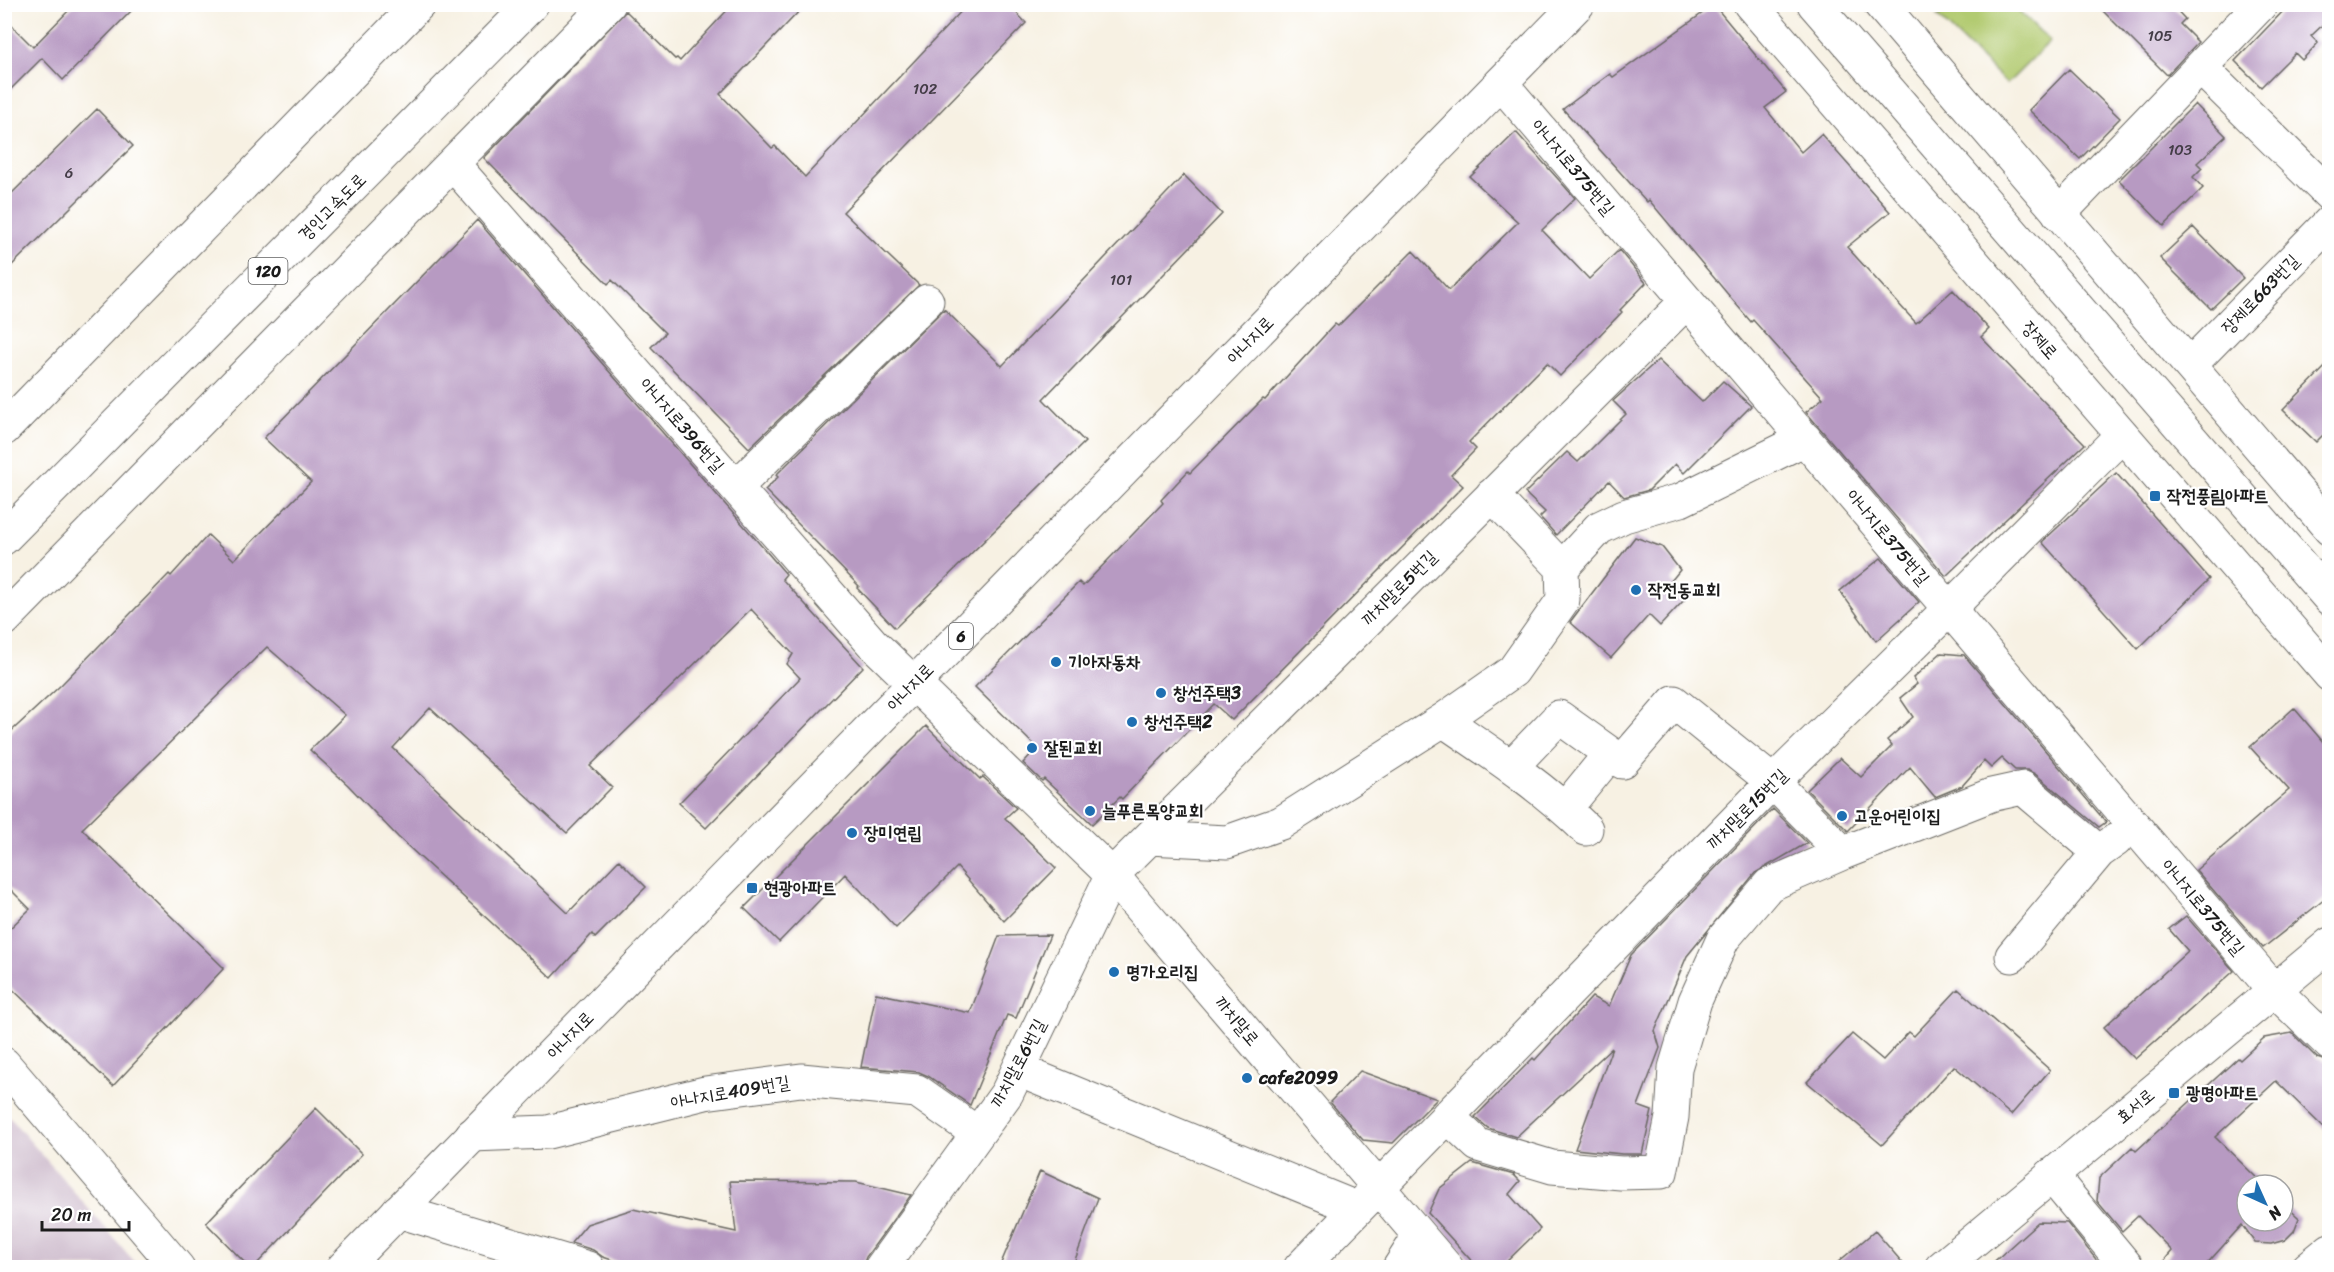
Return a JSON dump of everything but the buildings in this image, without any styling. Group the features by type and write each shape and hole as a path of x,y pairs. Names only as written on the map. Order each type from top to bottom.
{"main road":[{"path":"4,429 420,4"},
{"name":"경인고속도로","path":"4,538 532,4"},
{"path":"4,620 609,4"},
{"name":"장제로","path":"1750,4 2330,675"},
{"path":"1814,4 2330,599"},
{"path":"1880,4 2330,529"},
{"path":"2059,214 2261,4"},
{"name":"아나지로","path":"343,1268 1501,83 1566,9"},
{"path":"2200,68 2330,195"},
{"name":"아나지로375번길","path":"1501,83 2274,990 2330,1044"},
{"name":"아나지로396번길","path":"453,164 872,643 915,682"},
{"name":"장제로663번길","path":"2190,366 2330,222"},
{"path":"736,488 927,301"},
{"name":"까치말로5번길","path":"1112,875 1687,301"},
{"name":"까치말로15번길","path":"1300,1268 1366,1197 1773,783 2122,435"},
{"path":"1562,568 1599,528 1624,516 1681,500 1805,439"},
{"path":"1149,838 1227,842 1281,823 1443,720 1513,671 1563,600 1562,568 1492,495"},
{"name":"까치말로","path":"915,682 1112,875 1366,1197 1418,1234 1447,1268"},
{"path":"1512,766 1558,717 1622,762 1674,702 1773,783 1843,853"},
{"path":"1443,720 1512,766 1576,819 1610,754"},
{"path":"1447,1116 1478,1145 1552,1167 1621,1173 1661,1172 1672,1117 1675,1068 1695,1001 1723,939 1769,885 1843,853 1991,795 2023,789 2099,852"},
{"path":"2012,956 2099,852 2134,826"},
{"name":"까치말로6번길","path":"881,1268 1007,1093 1112,875"},
{"name":"효서로","path":"1941,1268 2330,944"},
{"path":"4,1064 178,1268"},
{"path":"1018,1070 1366,1197"},
{"name":"아나지로409번길","path":"472,1135 548,1132 705,1093 801,1080 917,1091 977,1133"},
{"path":"2051,1175 2128,1268"},
{"path":"398,1211 546,1262 588,1268"},
{"path":"1399,1268 1418,1234"},
{"path":"2308,1268 2330,1250"}],"shaded area":[{"path":"5,1112 139,1267 5,1267"}],"green space":[{"path":"1949,4 2013,5 2050,41 2007,84 1937,16"}],"place":[{"name":"작전풍림아파트","path":"2155,496"},
{"name":"작전동교회","path":"1636,590"},
{"name":"기아자동차","path":"1056,662"},
{"name":"창선주택3","path":"1161,693"},
{"name":"창선주택2","path":"1132,722"},
{"name":"잘된교회","path":"1032,748"},
{"name":"늘푸른목양교회","path":"1090,811"},
{"name":"고운어린이집","path":"1842,816"},
{"name":"장미연립","path":"852,833"},
{"name":"현광아파트","path":"752,888"},
{"name":"명가오리집","path":"1114,972"},
{"name":"cafe2099","path":"1247,1078"},
{"name":"광명아파트","path":"2174,1093"}]}
